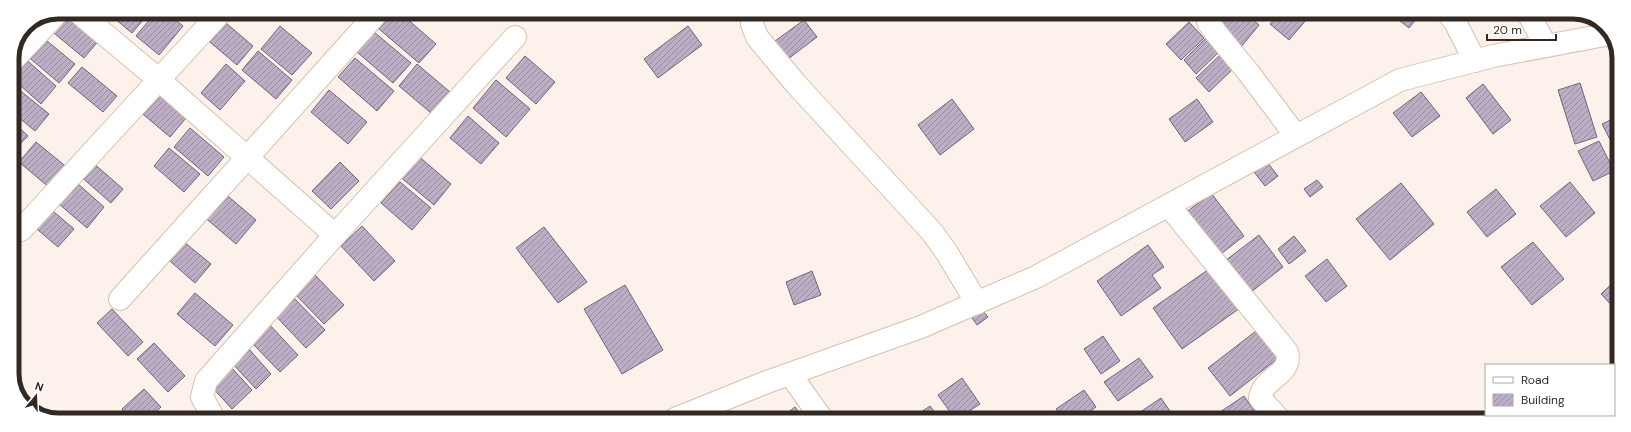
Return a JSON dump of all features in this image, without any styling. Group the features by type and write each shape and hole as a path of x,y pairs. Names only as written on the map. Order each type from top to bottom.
{"street":[{"path":"86,19 158,79 335,235"},
{"path":"21,230 214,19"},
{"path":"120,299 372,19"},
{"path":"752,19 752,24 757,37 794,83 932,232 978,303"},
{"path":"1208,19 1208,22 1216,33 1248,72 1296,136"},
{"path":"1453,19 1475,61"},
{"path":"1531,19 1546,46"},
{"path":"20,53 50,20"},
{"path":"709,413 790,374 921,327 1036,277 1400,80 1475,61 1605,35"},
{"path":"211,413 202,397 206,381 335,235 515,37"},
{"path":"1169,206 1286,352 1289,359 1287,365 1263,389 1260,398 1274,413"},
{"path":"790,374 818,413"}],"building":[{"path":"57,19 73,19 100,39 84,58 49,29"},
{"path":"115,19 144,19 132,33"},
{"path":"150,19 174,19 183,26 159,55 136,36"},
{"path":"219,19 221,19 253,46 237,65 204,37"},
{"path":"387,19 407,19 436,44 419,63 379,29"},
{"path":"1217,19 1252,19 1259,25 1241,47"},
{"path":"1274,19 1307,19 1289,40 1270,24"},
{"path":"1398,19 1416,19 1409,28"},
{"path":"804,20 817,37 788,59 775,41"},
{"path":"1189,22 1204,38 1181,60 1166,44"},
{"path":"280,26 312,53 292,75 261,49"},
{"path":"688,26 702,45 658,78 644,59"},
{"path":"374,32 411,63 393,83 357,52"},
{"path":"41,36 75,64 59,83 25,54"},
{"path":"1206,38 1219,52 1196,74 1184,60"},
{"path":"258,51 292,80 276,99 242,70"},
{"path":"1222,53 1235,67 1209,92 1196,78"},
{"path":"22,56 56,86 41,104 19,84 19,60"},
{"path":"525,56 555,82 536,104 506,78"},
{"path":"355,58 394,91 377,111 338,77"},
{"path":"226,64 245,81 220,110 201,93"},
{"path":"417,64 450,92 431,113 399,86"},
{"path":"82,67 117,96 103,112 68,83"},
{"path":"496,80 530,109 506,137 473,108"},
{"path":"1580,83 1597,137 1575,144 1558,90"},
{"path":"1483,84 1511,120 1493,134 1466,98"},
{"path":"19,90 49,114 35,131 19,118"},
{"path":"329,90 367,122 348,144 311,112"},
{"path":"154,91 186,118 170,137 138,110"},
{"path":"1421,92 1440,116 1412,137 1393,113"},
{"path":"952,99 974,129 940,155 918,125"},
{"path":"1197,99 1213,122 1185,142 1169,119"},
{"path":"468,116 499,143 481,164 450,138"},
{"path":"1612,119 1612,143 1602,124"},
{"path":"19,128 28,136 19,145"},
{"path":"190,128 224,157 208,176 174,147"},
{"path":"1599,141 1612,167 1612,172 1593,181 1578,151"},
{"path":"36,142 69,169 51,189 19,162"},
{"path":"169,148 200,174 184,192 154,166"},
{"path":"416,154 451,184 434,205 398,175"},
{"path":"91,161 123,189 111,203 79,175"},
{"path":"340,162 359,181 331,209 312,191"},
{"path":"1267,162 1278,176 1265,186 1254,172"},
{"path":"1317,180 1323,187 1310,197 1304,189"},
{"path":"400,182 431,208 412,230 381,203"},
{"path":"1570,182 1595,213 1566,237 1540,206"},
{"path":"77,183 104,207 87,228 59,204"},
{"path":"1401,183 1434,224 1390,260 1356,219"},
{"path":"1496,189 1516,214 1487,237 1467,212"},
{"path":"222,191 256,220 236,244 202,215"},
{"path":"1211,193 1244,236 1217,257 1184,214"},
{"path":"47,206 74,229 58,247 31,224"},
{"path":"19,210 25,215 19,222"},
{"path":"362,226 395,261 374,281 341,246"},
{"path":"544,227 587,282 558,303 516,248"},
{"path":"1259,235 1283,267 1246,296 1221,264"},
{"path":"1294,236 1306,251 1289,264 1278,249"},
{"path":"178,237 211,264 195,283 163,255"},
{"path":"1533,242 1564,279 1532,305 1501,267"},
{"path":"1148,245 1164,267 1152,275 1161,288 1121,316 1097,281"},
{"path":"1327,259 1347,286 1326,302 1305,276"},
{"path":"1215,265 1243,306 1182,349 1153,308"},
{"path":"812,271 821,295 794,305 786,282"},
{"path":"313,273 344,305 324,324 293,292"},
{"path":"1612,284 1612,306 1601,294"},
{"path":"625,285 663,350 622,374 584,309"},
{"path":"195,293 233,325 215,346 177,314"},
{"path":"291,295 325,330 306,348 272,312"},
{"path":"981,308 988,317 977,325 970,315"},
{"path":"112,309 143,342 128,356 97,323"},
{"path":"268,323 298,355 280,372 250,341"},
{"path":"1260,328 1281,356 1230,396 1208,368"},
{"path":"1103,336 1120,361 1101,374 1084,349"},
{"path":"154,343 185,376 168,392 137,359"},
{"path":"248,348 271,374 256,389 232,363"},
{"path":"1139,358 1153,377 1118,401 1104,382"},
{"path":"230,366 252,390 232,409 210,385"},
{"path":"962,378 980,404 966,413 951,413 938,395"},
{"path":"144,389 161,407 154,413 125,413 122,409"},
{"path":"1084,390 1096,407 1088,413 1059,413 1056,409"},
{"path":"1244,396 1256,413 1218,413"},
{"path":"1161,398 1171,413 1139,413"},
{"path":"930,406 935,413 920,413"},
{"path":"795,407 800,413 787,413"}]}
